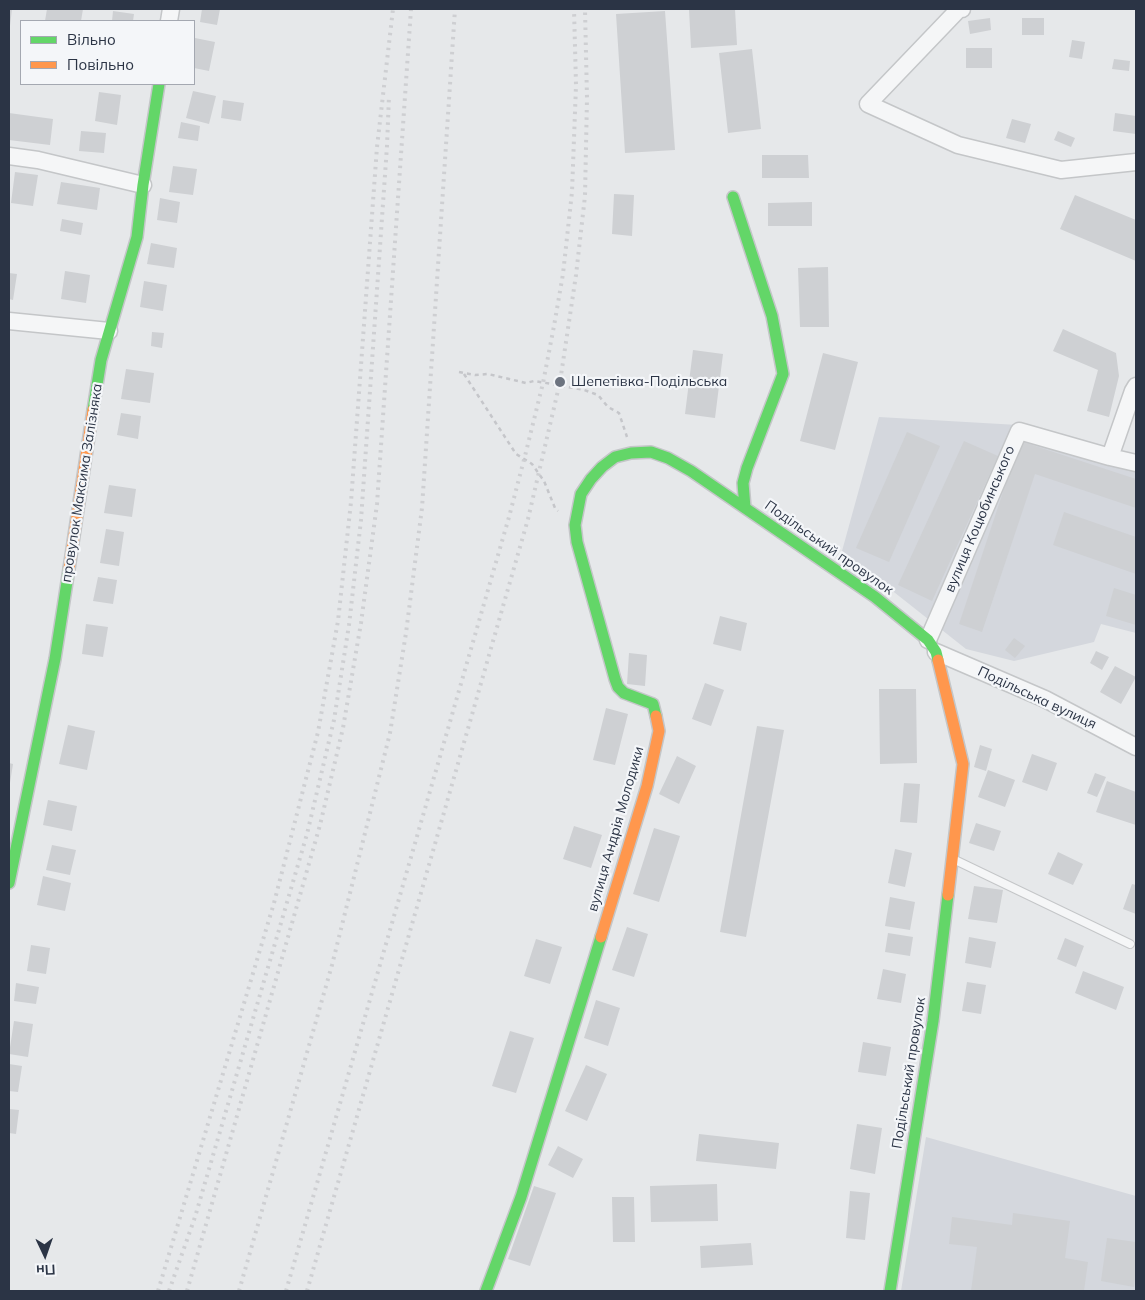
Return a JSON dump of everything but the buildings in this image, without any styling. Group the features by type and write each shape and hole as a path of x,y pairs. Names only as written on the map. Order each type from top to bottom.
{"street":[{"path":"962,9 959,9 868,104 958,145 1061,170 1136,162"},
{"name":"провулок Максима Залізняка","path":"9,883 55,658 101,360 137,237 159,85"},
{"path":"9,156 38,160 143,185"},
{"name":"Подільський провулок","path":"733,197 772,316 783,374 746,468 743,483 745,508 875,597 932,646 962,764 933,1020 890,1291"},
{"path":"9,321 109,331"},
{"path":"1136,386 1110,457 1136,463"},
{"name":"вулиця Коцюбинського","path":"932,646 1019,431 1110,457"},
{"name":"вулиця Андрія Молодики","path":"486,1291 521,1197 647,786 659,731 653,704 624,693 618,687 577,542 575,525 581,494 602,467 615,457 631,453 651,452 668,458 691,471 745,508"},
{"name":"Подільська вулиця","path":"932,646 1045,699 1136,747"}],"lane":[{"path":"952,858 1130,944"}],"path":[{"path":"459,372 475,375 488,374 526,383 552,384 598,394 608,407 620,413 631,453"},
{"path":"464,373 494,418 506,441 516,454 532,464 544,481 555,508 575,525"}],"shaded area":[{"path":"879,417 1018,425 1136,460 1136,633 1101,624 1094,642 1014,661 966,649 842,551"},
{"path":"926,1137 1136,1196 1136,1291 901,1291"}],"railway":[{"path":"158,1291 274,903 318,732 338,621 351,502 377,147 393,9"},
{"path":"187,1291 320,825 343,728 361,623 377,504 411,9"},
{"path":"239,1291 332,965 390,733 406,633 422,508 455,9"},
{"path":"286,1291 509,517 543,383 563,274 572,192 576,85 574,9"},
{"path":"307,1291 528,519 560,382 576,275 585,196 587,98 585,9"},
{"path":"169,1291 195,1217 307,834 334,720 349,625 361,520 389,96"}],"traffic: fast":[{"path":"93,410 101,360 137,237 159,85"},
{"path":"733,197 772,316 783,374 747,468 743,483 745,508 875,597 928,640 936,652 938,660"},
{"path":"656,716 653,704 624,693 618,687 615,679 577,542 575,525 581,494 602,467 615,457 631,453 651,452 668,458 691,471 745,508"},
{"path":"9,883 55,659 69,569"},
{"path":"890,1291 933,1021 948,895"},
{"path":"486,1291 521,1197 601,937"}],"traffic: slow":[{"path":"69,569 93,410"},
{"path":"938,660 963,764 948,895"},
{"path":"601,937 647,786 659,731 656,716"}],"place":[{"name":"Шепетівка-Подільська","path":"560,382"}]}
